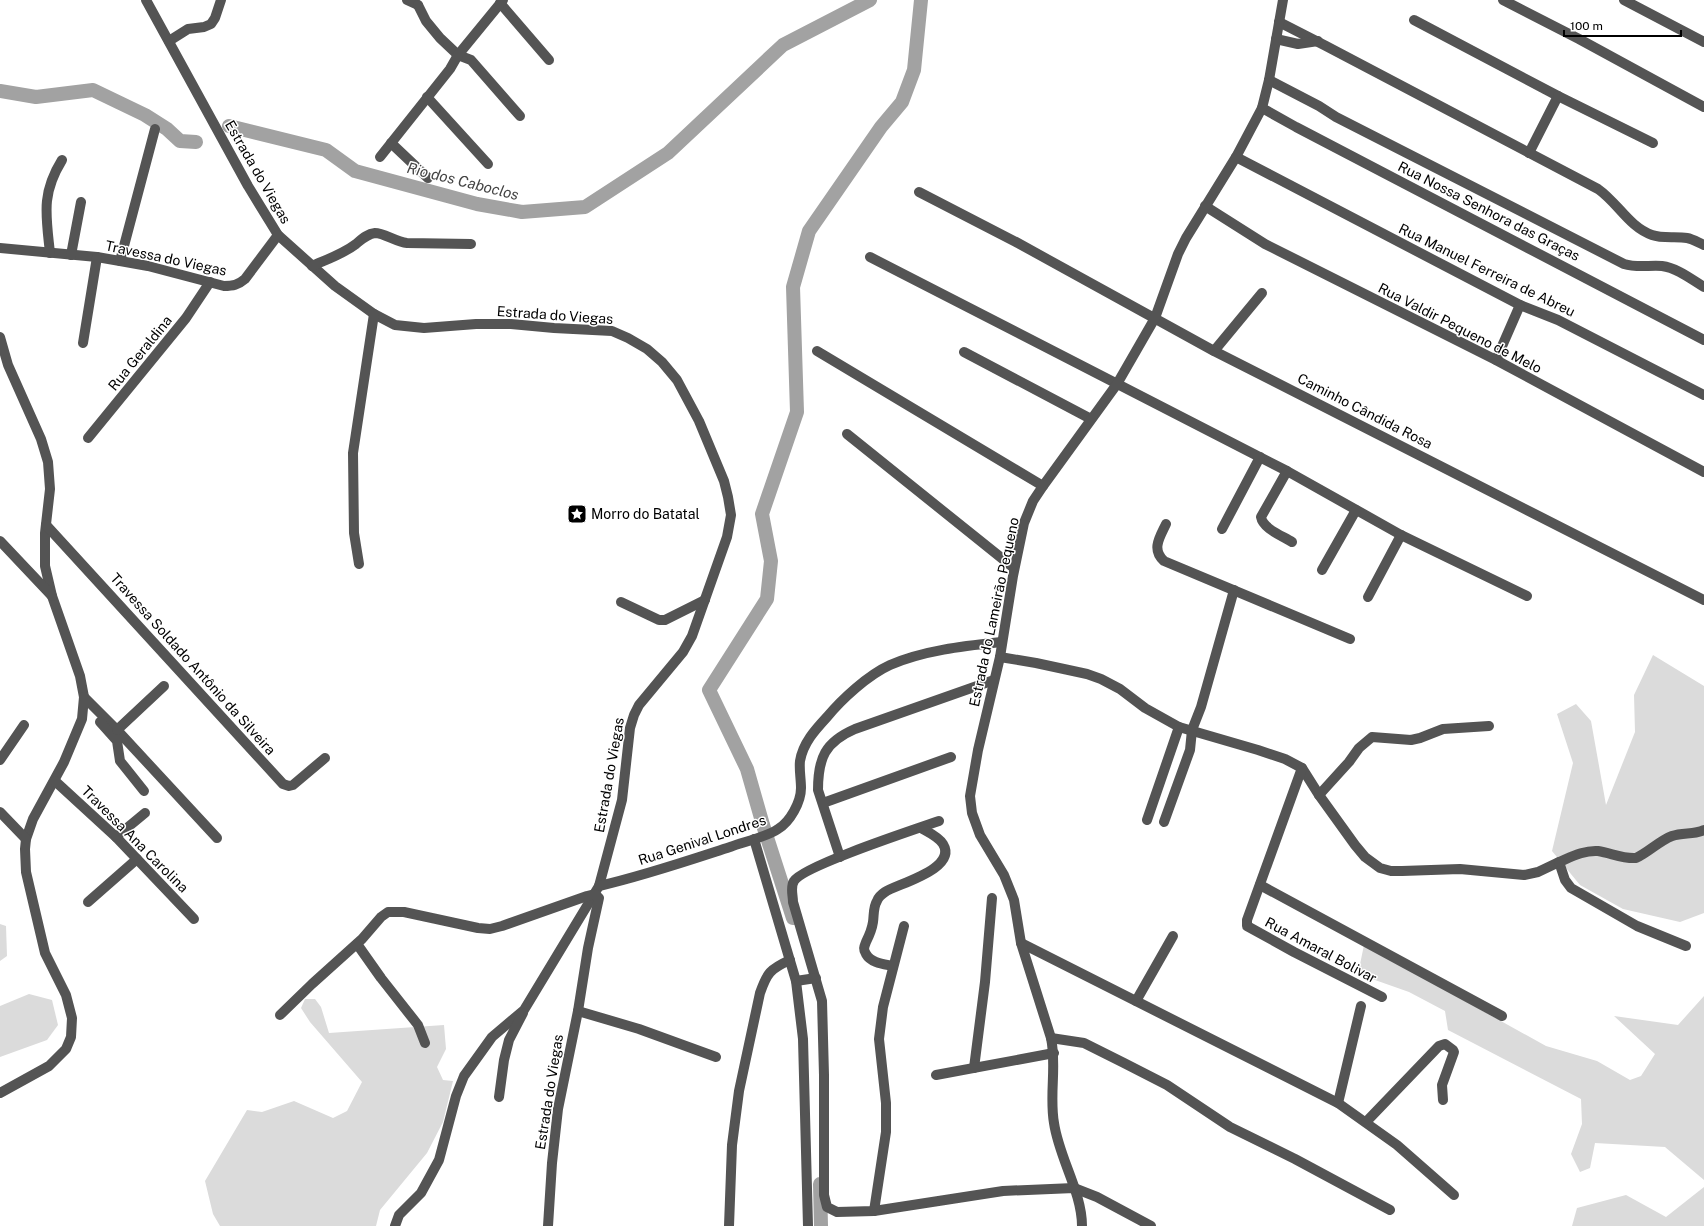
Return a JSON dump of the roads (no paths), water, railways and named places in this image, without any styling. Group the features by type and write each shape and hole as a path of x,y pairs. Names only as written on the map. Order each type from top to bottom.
{"street":[{"name":"Estrada do Viegas","path":"146,0 248,186 278,236 335,286 374,314 395,325 424,328 476,324 511,324 612,331 628,338 647,349 662,362 677,380 686,395 724,481 728,497 731,515 727,537 692,636 683,652 639,705 634,715 630,728 622,800 597,890 524,1010 492,1037 464,1076 456,1096 439,1160 421,1192 399,1214 395,1226"},
{"path":"169,41 188,29 204,27 211,24 215,18 221,0"},
{"path":"407,0 420,3 426,21 440,38 458,55 471,60 520,116"},
{"name":"Estrada do Lameirão Pequeno","path":"1082,1226 1082,1217 1074,1188 1060,1150 1054,1123 1054,1053 1051,1038 1021,943 1014,900 1004,875 980,835 972,813 970,796 978,750 1000,657 1014,568 1024,523 1033,502 1043,486 1117,384 1155,318 1178,254 1205,206 1236,157 1262,108 1269,80 1284,0"},
{"path":"1503,0 1579,39 1704,107"},
{"path":"1624,0 1704,42"},
{"path":"380,157 450,69 458,55 501,2 549,60"},
{"path":"1414,20 1558,96 1653,142"},
{"path":"1279,22 1318,41 1603,192 1631,223 1643,231 1654,236 1686,238 1704,245"},
{"path":"1276,39 1298,44 1318,41"},
{"path":"1269,80 1336,117 1624,264 1633,267 1662,266 1670,268 1704,287"},
{"path":"1529,153 1558,96"},
{"path":"428,97 488,164"},
{"name":"Rua Nossa Senhora das Graças","path":"1262,108 1303,131 1704,340"},
{"path":"120,261 155,129"},
{"path":"391,143 428,178"},
{"name":"Rua Manuel Ferreira de Abreu","path":"1236,157 1520,305 1558,320 1704,395"},
{"path":"50,253 46,209 47,194 54,174 62,160"},
{"name":"Caminho Cândida Rosa","path":"919,192 1016,242 1214,351 1704,600"},
{"path":"71,255 81,202"},
{"name":"Rua Valdir Pequeno de Melo","path":"1205,206 1266,244 1496,360 1704,472"},
{"path":"312,266 343,253 366,236 375,233 384,235 397,242 407,244 471,244"},
{"name":"Travessa do Viegas","path":"0,248 97,257 148,266 224,286 233,286 239,284 278,236"},
{"path":"83,343 97,257"},
{"path":"870,257 1006,325 1287,471 1401,535 1527,596"},
{"name":"Rua Geraldina","path":"88,438 186,318 210,282"},
{"path":"1214,351 1262,293"},
{"path":"1496,360 1520,305"},
{"path":"359,564 354,533 353,453 374,314"},
{"path":"0,337 4,366 41,439 48,462 50,489 44,550 45,566 52,596 80,676 84,701 82,719 56,781 33,819 26,839 25,849 26,872 45,953 66,995 72,1018 71,1037 66,1049 49,1066 0,1093"},
{"path":"817,351 1043,486"},
{"path":"964,352 1091,419"},
{"path":"847,434 1014,568"},
{"path":"1222,529 1260,457"},
{"path":"1287,471 1261,517 1263,524 1292,542"},
{"path":"1322,570 1356,510"},
{"path":"1166,524 1156,548 1160,558 1164,561 1350,639"},
{"name":"Travessa Soldado Antônio da Silveira","path":"46,525 283,784 293,786 325,758"},
{"path":"1368,597 1401,535"},
{"path":"0,541 52,596"},
{"path":"1164,822 1190,750 1192,730 1201,707 1234,590"},
{"path":"620,602 659,620 665,620 704,600"},
{"name":"Rua Genival Londres","path":"357,944 381,917 388,912 393,911 478,928 490,929 502,926 634,877 755,838 778,829 796,808 801,790 800,761 804,747 813,732 835,708 870,678 888,666 906,658 959,647 1002,642"},
{"path":"1000,657 1036,663 1101,679 1120,689 1145,708 1179,727 1285,759 1302,768 1354,845 1365,857 1380,868 1402,871 1460,869 1524,875 1538,872 1580,854 1597,851 1636,858 1673,836 1679,834 1694,834 1704,830"},
{"path":"840,857 818,790 821,767 825,752 831,743 840,735 994,680"},
{"path":"117,730 164,686"},
{"path":"84,701 117,730 217,838"},
{"path":"84,701 117,741 120,761 144,792"},
{"path":"0,760 24,725"},
{"path":"1319,795 1349,762 1359,748 1372,737 1411,740 1443,729 1489,726"},
{"path":"1147,820 1179,727"},
{"path":"823,803 951,757"},
{"path":"1302,768 1260,885 1502,1016"},
{"name":"Travessa Ana Carolina","path":"56,781 116,837 194,918"},
{"path":"0,812 26,839"},
{"path":"116,837 146,813"},
{"path":"939,821 840,857 801,875 795,879 792,888 793,902 822,1001 825,1203 831,1210 837,1212 874,1211 1003,1191 1074,1188 1098,1198 1151,1226"},
{"path":"893,966 874,962 866,954 864,948 872,928 876,902 880,896 885,892 930,872 942,859 945,852 944,845 940,840 921,828"},
{"path":"755,838 796,981 803,1040 808,1226"},
{"path":"88,902 137,859"},
{"path":"1559,862 1565,880 1571,888 1637,926 1686,946"},
{"name":"Rua Amaral Bolivar","path":"1260,885 1247,920 1247,926 1382,997"},
{"name":"Estrada do Viegas","path":"548,1226 552,1163 558,1108 578,1010 588,948 598,906 599,898 597,890"},
{"path":"974,1068 992,898"},
{"path":"874,1211 886,1132 886,1104 879,1039 883,1007 904,926"},
{"path":"1136,1001 1173,936"},
{"path":"1021,943 1338,1103 1397,1145 1454,1195"},
{"path":"280,1016 312,984 357,944 418,1025 425,1043"},
{"path":"729,1226 732,1146 739,1091 760,993 765,977 770,971 790,960"},
{"path":"796,981 816,978"},
{"path":"1338,1103 1361,1006"},
{"path":"499,1097 504,1060 509,1040 524,1010"},
{"path":"578,1010 639,1029 716,1058"},
{"path":"1051,1038 1084,1043 1119,1060 1166,1085 1230,1126 1296,1159 1390,1210"},
{"path":"1366,1122 1439,1046 1445,1044 1454,1052 1442,1085 1443,1100"},
{"path":"936,1075 1054,1053"}],"waterway":[{"name":"Rio dos Caboclos","path":"229,126 326,150 355,171 477,204 522,212 585,207 668,153 783,45 870,0"},
{"path":"793,918 763,825 747,769 709,690 767,599 771,561 762,514 797,412 793,287 809,231 881,127 902,102 914,70 921,0"},
{"name":"Rio dos Caboclos","path":"0,91 36,97 93,90 145,115 167,129 180,141 196,142"},
{"path":"820,1184 821,1226"}],"place":[{"name":"Morro do Batatal","path":"577,514"}]}
